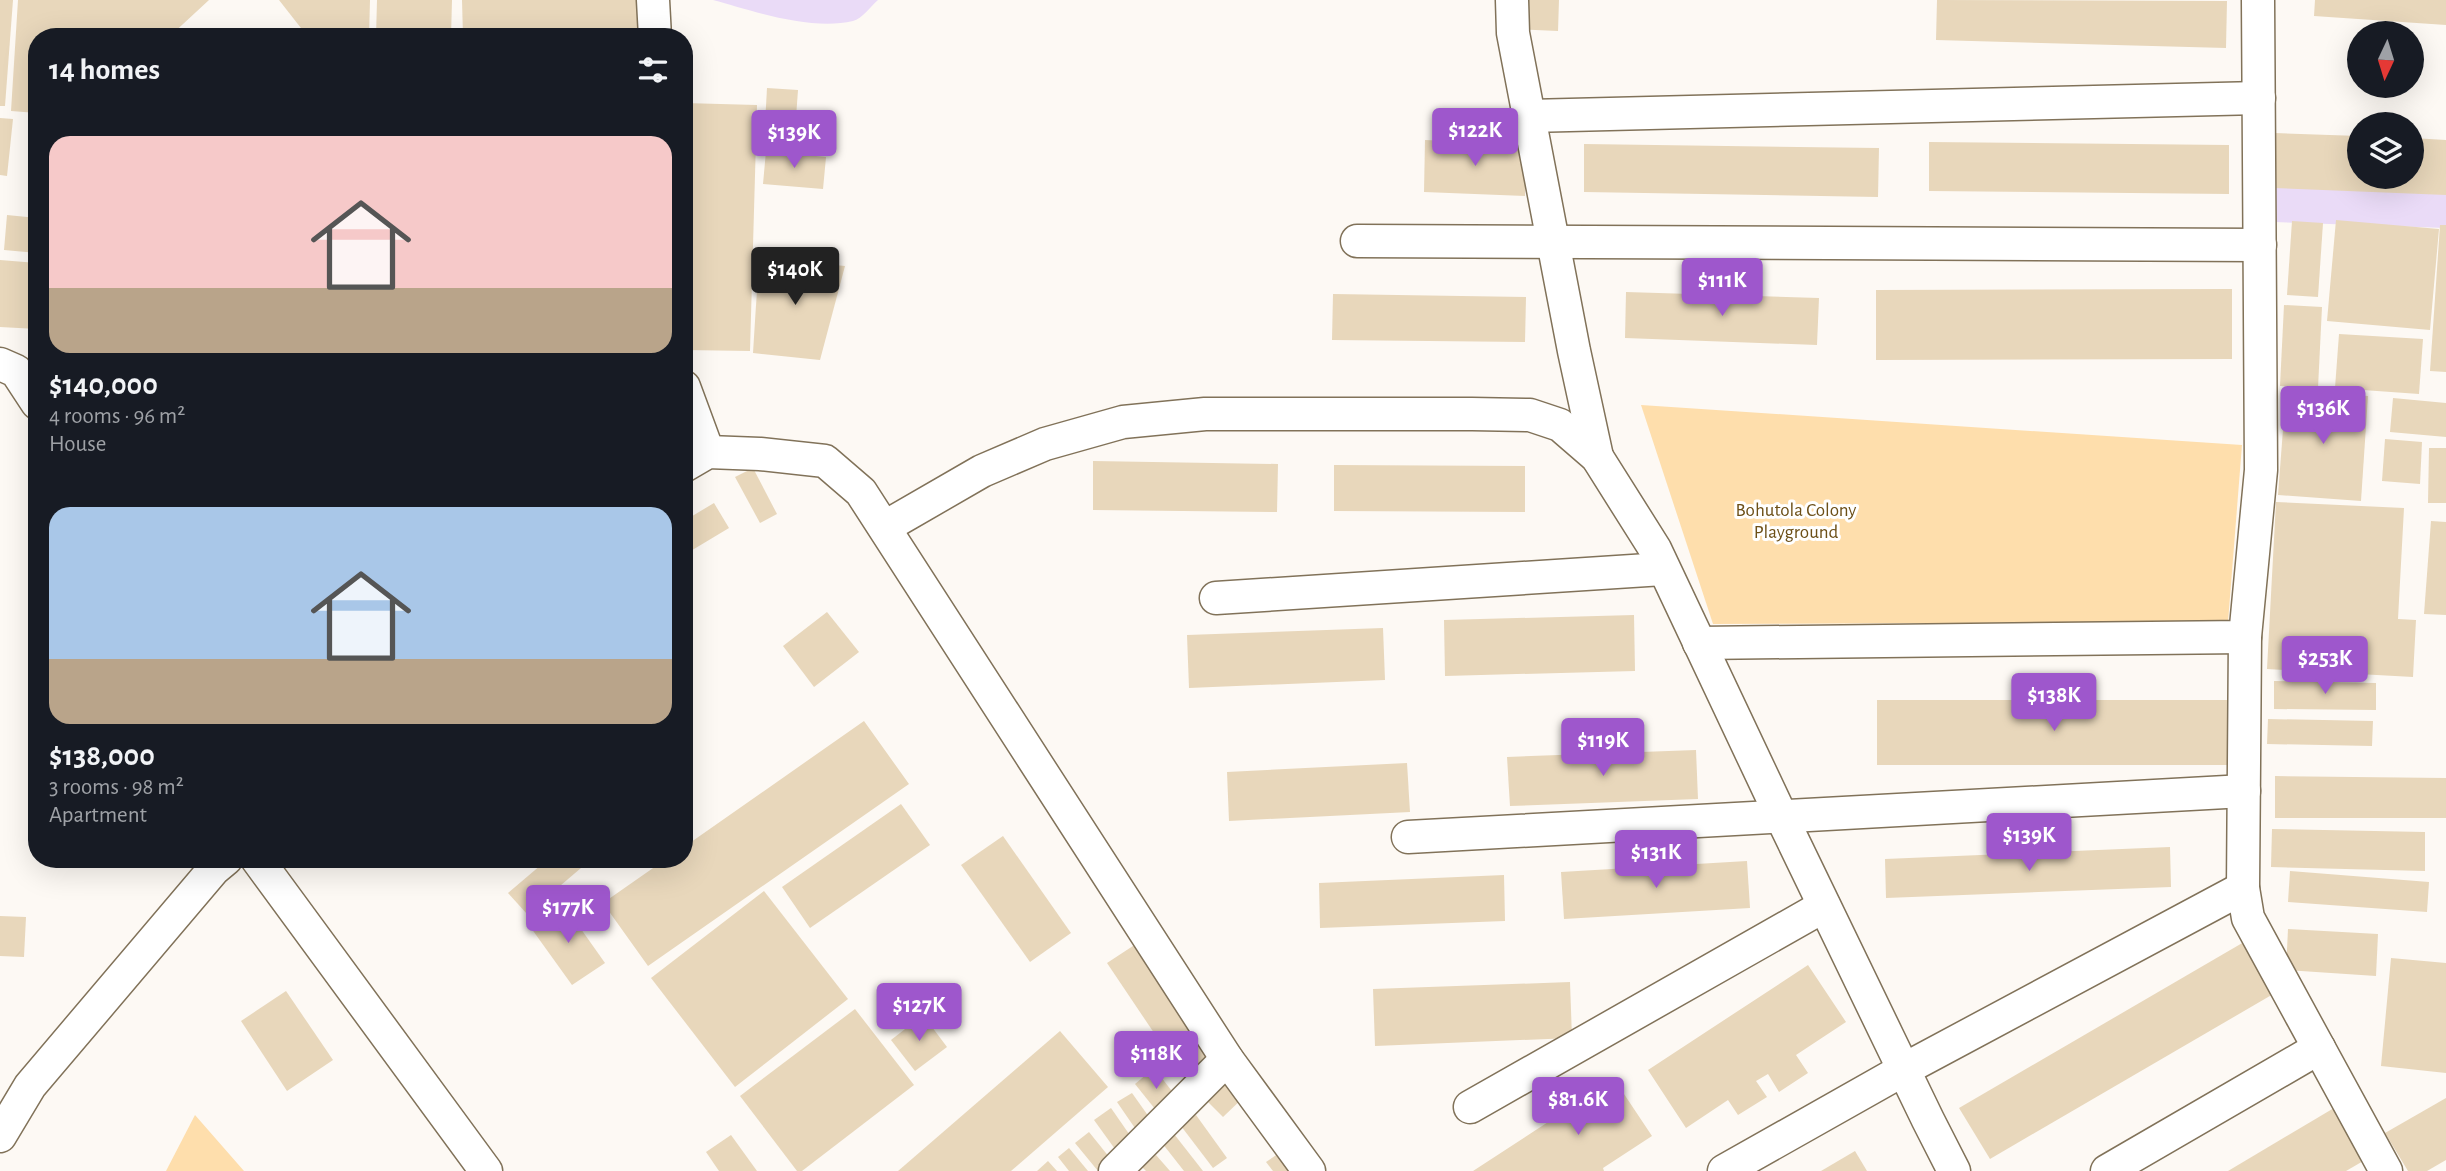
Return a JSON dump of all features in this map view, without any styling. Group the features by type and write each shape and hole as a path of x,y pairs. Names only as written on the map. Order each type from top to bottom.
{"street":[{"path":"653,0 654,28"},
{"path":"1512,0 1513,33 1597,457"},
{"path":"2258,0 2261,470 2245,636 2243,888 2248,918 2386,1171"},
{"path":"1530,117 2259,97"},
{"path":"1357,241 2260,245"},
{"path":"0,364 16,371 28,389"},
{"path":"885,527 982,471 1045,444 1123,422 1205,414 1530,415 1560,425 1597,457 1655,549 1824,906 1954,1171"},
{"path":"693,441 696,459 760,454 825,461 861,492 1227,1059 1309,1171"},
{"path":"1216,598 1663,569"},
{"path":"1699,642 2245,636"},
{"path":"1408,837 2244,791"},
{"path":"0,1136 30,1086 215,868"},
{"path":"264,868 485,1171"},
{"path":"1724,1171 1903,1070 2243,888"},
{"path":"1470,1107 1824,906"},
{"path":"2107,1171 2319,1048"},
{"path":"1115,1171 1227,1059"}],"green space":[{"name":"Bohutola Colony Playground","path":"1641,405 2242,445 2228,622 1713,624"},
{"path":"195,1115 244,1171 166,1171"}],"shaded area":[{"path":"713,0 878,0 856,20 819,23 782,18"}],"building":[{"path":"0,0 13,0 5,106 0,106"},
{"path":"18,0 209,0 179,28 28,28 28,112 11,111"},
{"path":"279,0 370,0 369,28 301,28"},
{"path":"377,0 452,0 451,28 376,28"},
{"path":"462,0 641,0 642,28 463,28"},
{"path":"1517,0 1559,0 1558,31 1516,29"},
{"path":"1937,0 2227,1 2226,48 1936,40"},
{"path":"2315,0 2446,0 2446,25 2424,24 2424,21 2314,16"},
{"path":"767,88 798,90 794,145 764,142"},
{"path":"693,103 757,105 750,351 693,350"},
{"path":"0,118 13,119 7,176 0,175"},
{"path":"2275,133 2347,136 2347,189 2424,189 2424,139 2446,140 2446,195 2273,188"},
{"path":"1425,140 1527,144 1525,196 1424,192"},
{"path":"1929,142 2229,145 2229,194 1929,191"},
{"path":"1584,144 1879,148 1878,197 1584,192"},
{"path":"766,151 826,157 823,189 763,184"},
{"path":"7,215 28,217 28,252 4,250"},
{"path":"2336,220 2439,229 2430,330 2327,321"},
{"path":"2292,221 2323,223 2318,297 2287,295"},
{"path":"2440,225 2446,225 2446,372 2430,371"},
{"path":"759,258 845,266 820,360 753,353"},
{"path":"0,260 28,262 28,329 0,327"},
{"path":"2232,289 2232,359 1876,360 1876,290"},
{"path":"1626,292 1819,298 1817,345 1625,338"},
{"path":"1333,294 1526,297 1525,342 1332,340"},
{"path":"2284,305 2322,307 2318,388 2280,386"},
{"path":"2339,334 2423,339 2419,394 2335,388"},
{"path":"2286,390 2368,396 2361,501 2278,495"},
{"path":"2393,398 2446,403 2446,437 2390,432"},
{"path":"2385,439 2422,442 2420,484 2382,481"},
{"path":"2429,448 2446,448 2446,503 2428,503"},
{"path":"1093,461 1278,464 1277,512 1093,510"},
{"path":"1334,465 1525,466 1525,512 1334,511"},
{"path":"753,468 777,514 760,523 735,477"},
{"path":"2276,502 2404,508 2398,619 2416,620 2413,677 2267,669"},
{"path":"714,503 729,528 693,550 693,516"},
{"path":"2431,521 2446,522 2446,615 2424,614"},
{"path":"827,612 859,652 814,687 783,646"},
{"path":"1634,615 1635,671 1445,676 1444,620"},
{"path":"1383,628 1385,680 1189,688 1187,635"},
{"path":"2274,681 2376,683 2376,710 2274,709"},
{"path":"1877,700 2232,700 2232,765 1877,765"},
{"path":"2268,719 2373,721 2372,746 2267,744"},
{"path":"864,721 909,784 648,966 603,903 653,868 693,868 693,841"},
{"path":"1696,750 1698,799 1510,806 1507,757"},
{"path":"1407,763 1410,812 1229,821 1227,772"},
{"path":"2275,776 2446,778 2446,818 2275,818"},
{"path":"901,804 930,845 810,928 782,887"},
{"path":"2272,829 2425,832 2425,871 2271,867"},
{"path":"1003,836 1071,933 1030,962 961,865"},
{"path":"2170,847 2171,887 1886,898 1885,859"},
{"path":"1747,861 1750,908 1564,919 1561,872"},
{"path":"537,868 581,868 527,914 508,893"},
{"path":"2290,871 2429,882 2427,912 2288,902"},
{"path":"1504,875 1505,921 1320,928 1319,883"},
{"path":"764,891 848,999 735,1087 651,978"},
{"path":"564,905 605,963 572,985 531,928"},
{"path":"0,916 26,917 24,957 0,956"},
{"path":"2288,929 2378,934 2376,976 2286,970"},
{"path":"2244,942 2275,993 1990,1159 1959,1108"},
{"path":"1136,944 1214,1060 1185,1079 1107,963"},
{"path":"2391,958 2446,963 2446,1073 2381,1066"},
{"path":"1808,965 1846,1022 1796,1055 1808,1073 1779,1092 1768,1074 1756,1081 1767,1097 1738,1115 1728,1100 1686,1128 1648,1070"},
{"path":"1570,982 1572,1038 1375,1046 1373,989"},
{"path":"286,991 333,1060 287,1091 241,1021"},
{"path":"855,1009 914,1085 802,1171 797,1171 740,1096"},
{"path":"923,1015 947,1047 915,1071 891,1040"},
{"path":"1060,1031 1108,1087 1011,1171 898,1171"},
{"path":"1154,1068 1178,1099 1159,1114 1135,1084"},
{"path":"1231,1079 1246,1095 1223,1117 1207,1101"},
{"path":"1614,1079 1652,1136 1603,1168 1604,1171 1473,1171"},
{"path":"1132,1093 1154,1124 1139,1134 1117,1102"},
{"path":"2446,1098 2446,1160 2427,1171 2408,1171 2385,1133"},
{"path":"1111,1108 1136,1144 1120,1156 1094,1120"},
{"path":"2334,1108 2365,1160 2346,1171 2228,1171"},
{"path":"1196,1115 1227,1158 1213,1168 1181,1126"},
{"path":"1089,1132 1114,1163 1104,1171 1098,1171 1075,1143"},
{"path":"1174,1134 1203,1171 1184,1171 1162,1143"},
{"path":"731,1135 757,1171 719,1171 706,1152"},
{"path":"1069,1148 1088,1171 1069,1171 1058,1157"},
{"path":"1285,1149 1300,1171 1273,1171 1266,1162"},
{"path":"1855,1151 1867,1171 1821,1171"},
{"path":"1156,1155 1170,1171 1146,1171 1142,1167"},
{"path":"1048,1161 1057,1171 1037,1171"}],"waterway":[{"path":"2275,201 2446,207"}]}
